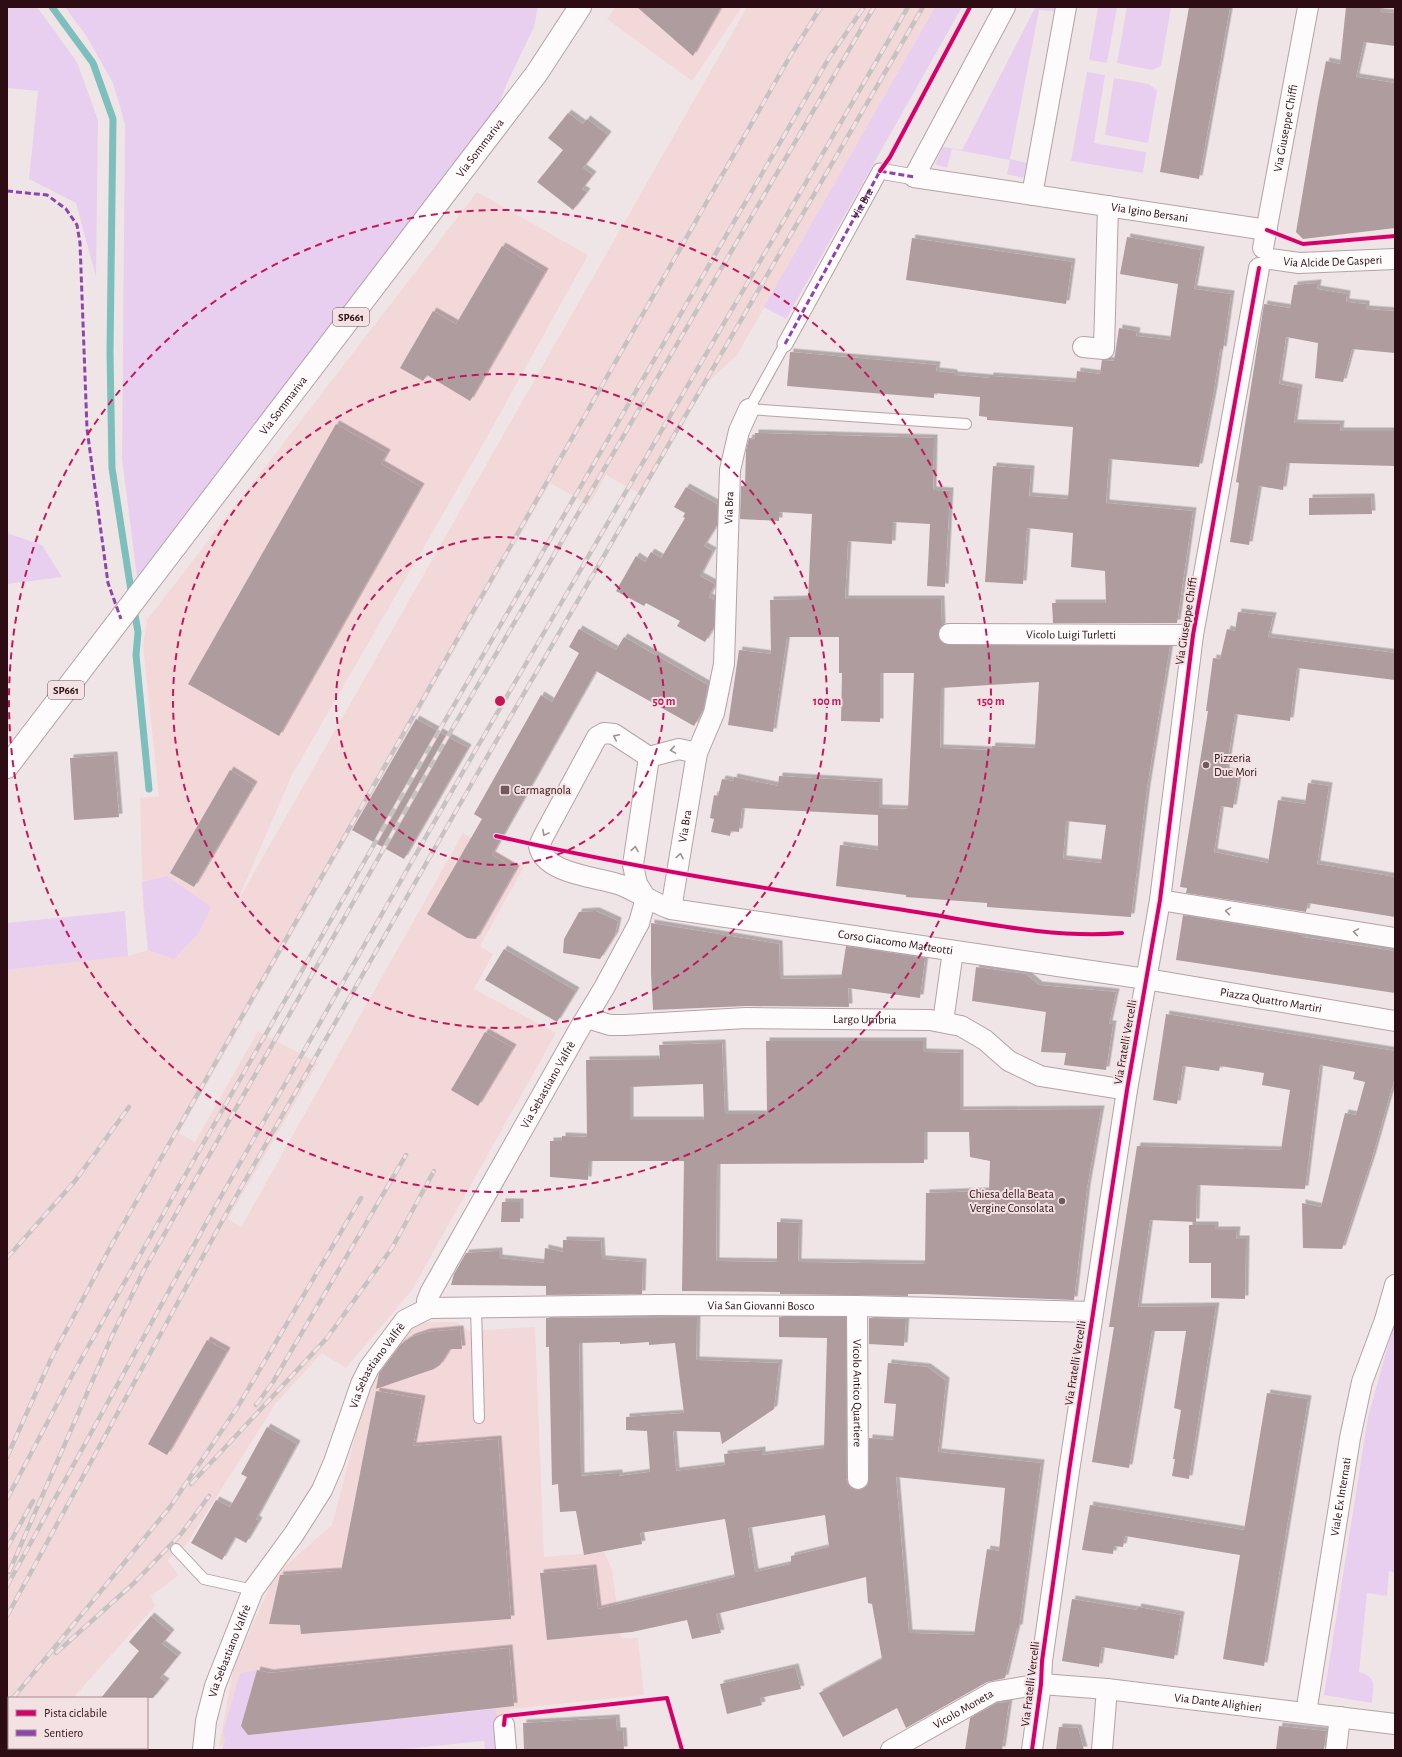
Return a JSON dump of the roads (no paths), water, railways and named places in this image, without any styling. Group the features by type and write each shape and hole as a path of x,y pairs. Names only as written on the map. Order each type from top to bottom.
{"main road":[{"name":"Via Sommariva","path":"557,43 562,7"},
{"name":"Via Sommariva","path":"7,767 537,73 580,7"}],"street":[{"path":"914,177 1004,7"},
{"path":"1032,195 1066,7"},
{"name":"Via Giuseppe Chiffi","path":"1146,979 1160,900 1193,635 1265,251 1308,7"},
{"name":"Via Bra","path":"785,344 880,171 914,177"},
{"name":"Via Igino Bersani","path":"914,177 1108,206 1265,251"},
{"path":"1083,348 1104,349 1108,206"},
{"name":"Via Alcide De Gasperi","path":"1265,251 1299,263 1395,259"},
{"name":"Via Bra","path":"671,909 697,753 714,712 724,664 730,470 739,431 749,409"},
{"name":"Vicolo Luigi Turletti","path":"949,634 1193,635"},
{"name":"Corso Giacomo Matteotti","path":"649,757 614,734 604,733 597,737 539,846 544,858 561,868 620,884 671,909 1146,979"},
{"path":"646,898 637,884 633,865 649,757 679,749 697,753"},
{"name":"Via Sebastiano Valfrè","path":"203,1750 206,1721 215,1686 253,1590 294,1534 322,1490 334,1462 361,1384 369,1368 405,1320 429,1308 427,1301 430,1293 640,923 646,898"},
{"path":"1160,900 1395,938"},
{"path":"943,1022 953,951"},
{"name":"Piazza Quattro Martiri","path":"1146,979 1395,1021"},
{"name":"Via Fratelli Vercelli","path":"1032,1750 1042,1661 1069,1471 1127,1090 1146,979"},
{"name":"Largo Umbria","path":"587,1018 610,1024 625,1025 746,1018 930,1020 961,1026 985,1040 1009,1061 1040,1076 1127,1090"},
{"name":"Viale Ex Internati","path":"1306,1713 1350,1438 1362,1382 1393,1297"},
{"name":"Via San Giovanni Bosco","path":"429,1308 658,1305 857,1306 1093,1312"},
{"name":"Vicolo Antico Quartiere","path":"857,1306 858,1479"},
{"name":"Via Dante Alighieri","path":"1040,1684 1107,1689 1395,1724"},
{"name":"Vicolo Moneta","path":"891,1750 993,1692 1040,1684"},
{"path":"1102,1750 1107,1689"},
{"path":"1336,1750 1340,1717"},
{"path":"504,1725 506,1750"}],"lane":[{"name":"Via Bra","path":"749,409 785,344"},
{"path":"749,409 966,424"},
{"path":"476,1307 479,1418"},
{"path":"176,1549 204,1579 253,1590"}],"waterway":[{"path":"52,7 93,63 113,119 110,352 112,468 132,597"},
{"path":"134,609 138,632 136,655 149,789"}],"railway":[{"path":"7,1457 51,1359 112,1244 789,58 821,7"},
{"path":"7,1499 75,1370 428,750 829,58 864,7"},
{"path":"9,1572 112,1336 144,1270 437,755 874,7"},
{"path":"7,1586 215,1207 464,770 908,7"},
{"path":"7,1616 226,1214 476,776 923,7"},
{"path":"7,1258 75,1181 129,1107"},
{"path":"256,1405 273,1382 406,1155"},
{"path":"191,1484 327,1338 392,1248 434,1171"},
{"path":"14,1697 170,1507 237,1408 361,1198"},
{"path":"56,1653 134,1583 181,1534 209,1496"},
{"path":"7,1548 33,1501"}],"place":[{"name":"Pizzeria Due Mori","path":"1206,765"},
{"name":"Carmagnola","path":"505,790"},
{"name":"Chiesa della Beata Vergine Consolata","path":"1062,1201"}]}
